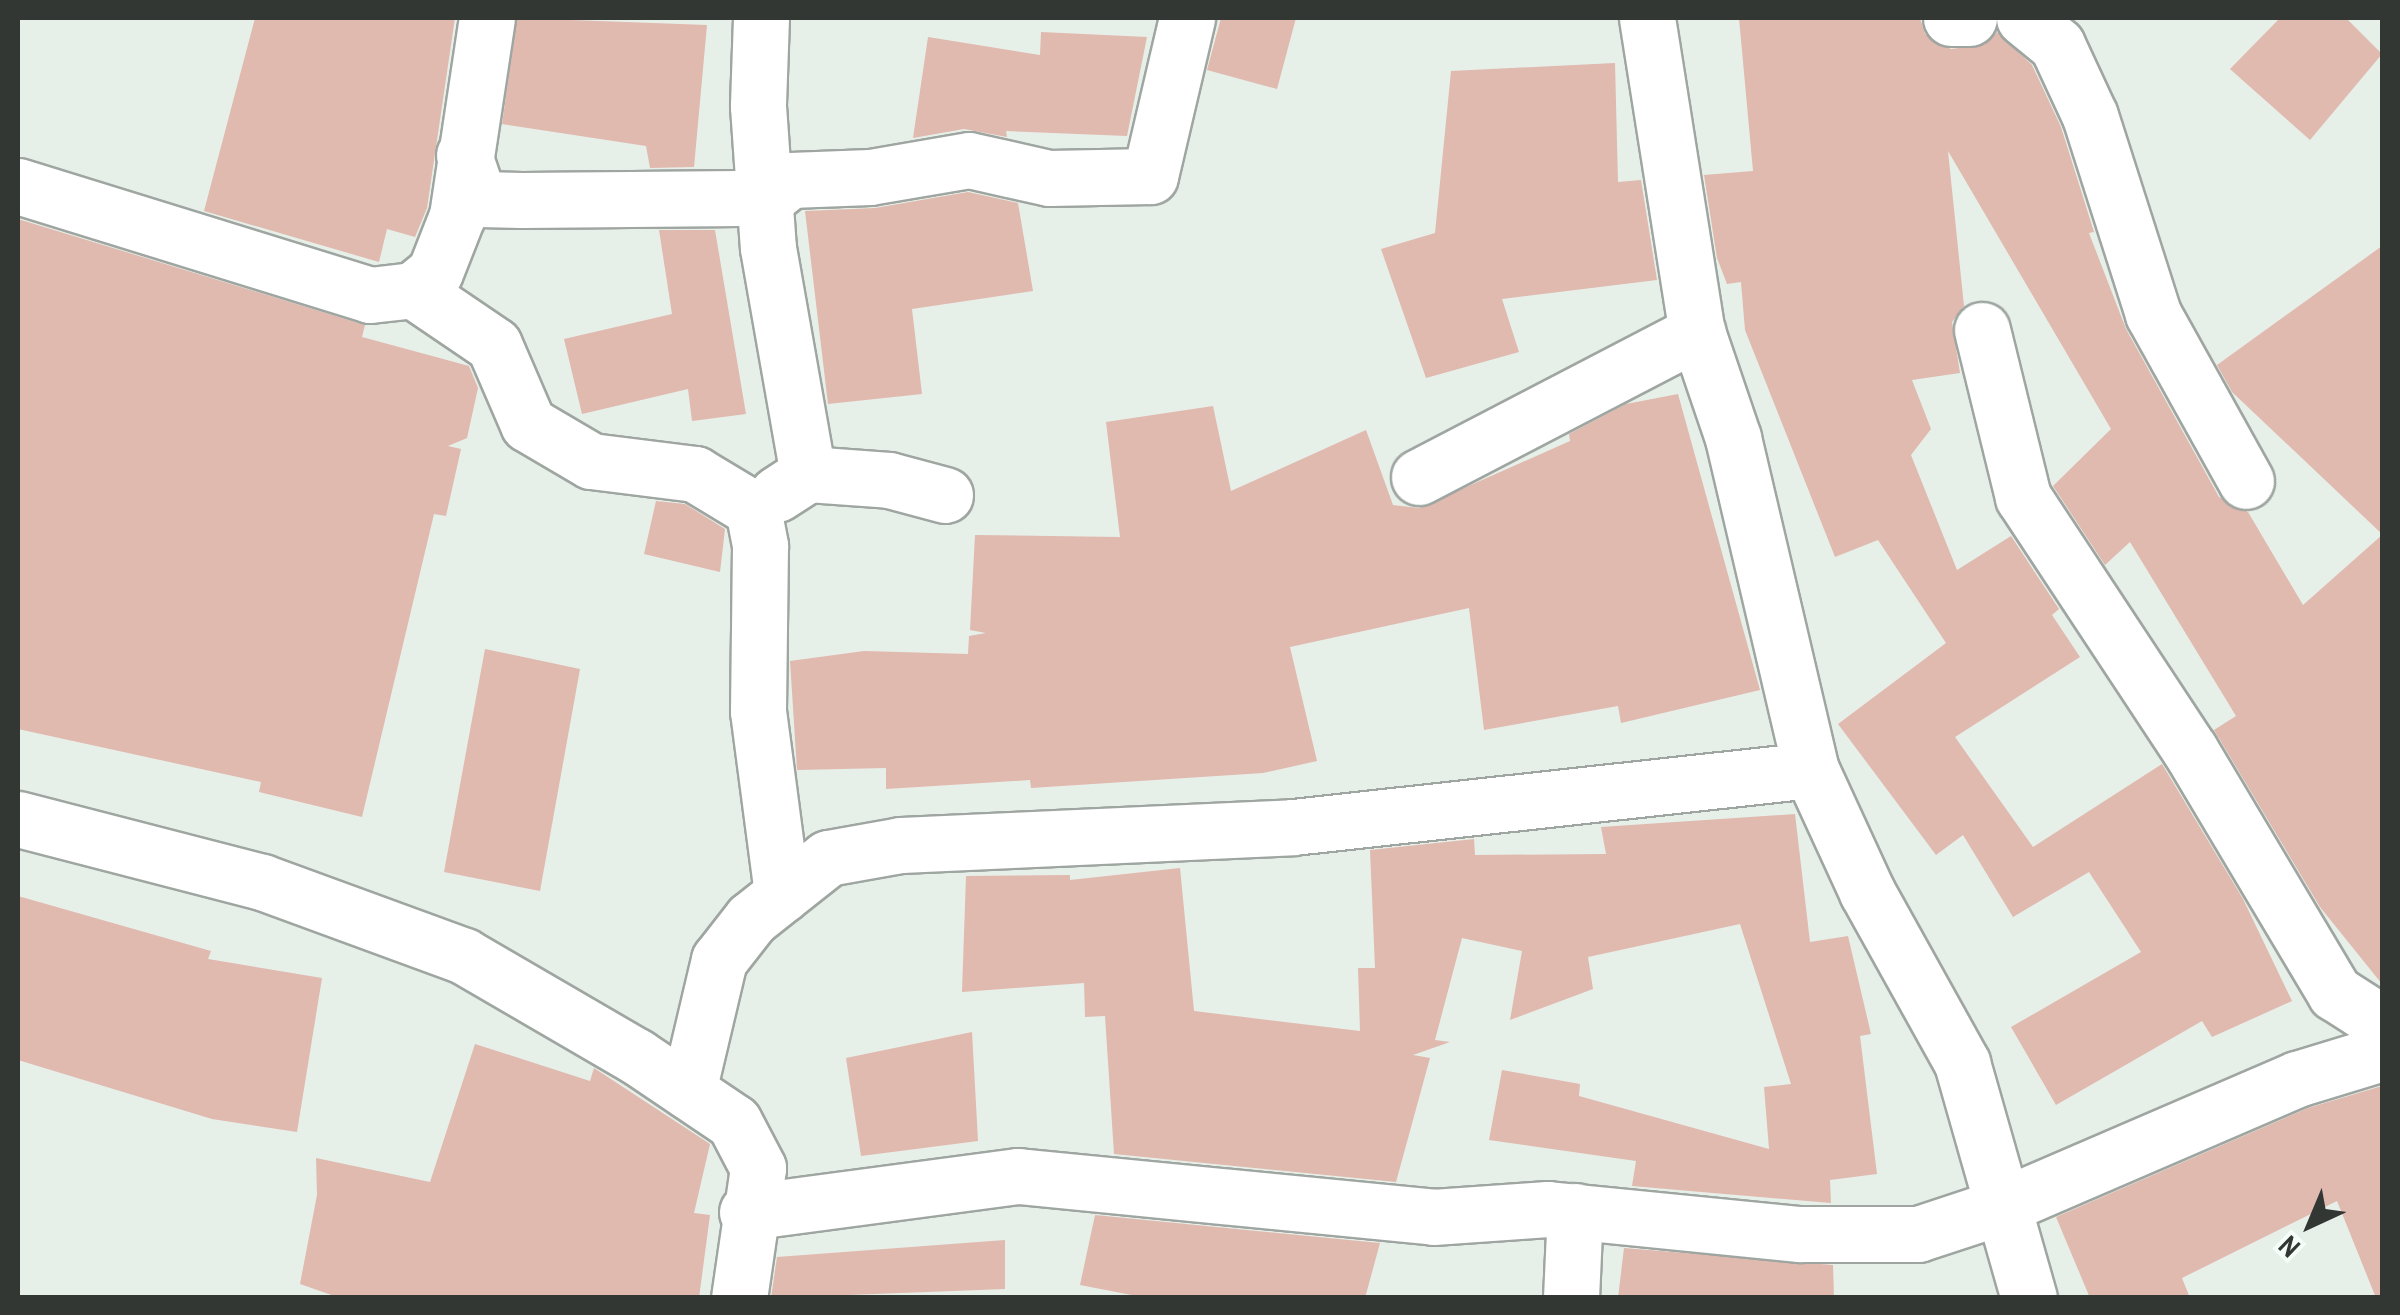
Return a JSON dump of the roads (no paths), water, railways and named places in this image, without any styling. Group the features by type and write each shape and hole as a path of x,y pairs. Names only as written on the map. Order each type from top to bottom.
{"street":[{"path":"18,186 370,294 413,290 435,272 457,216 487,18"},
{"path":"761,18 758,106 768,248 808,474"},
{"path":"464,155 479,198 767,198 790,180 870,176 969,160 1049,178 1150,176 1187,18"},
{"path":"1648,18 1697,332 1733,438 1811,770 1867,892 1962,1063 2028,1298"},
{"path":"1951,18 1969,18"},
{"path":"2024,18 2057,45 2090,116 2153,314 2246,482"},
{"path":"413,290 494,344 528,424 591,461 695,474 753,509 760,546 758,711 782,894"},
{"path":"1982,330 2023,497 2190,750 2336,993 2382,1022"},
{"path":"1419,478 1697,332"},
{"path":"753,509 808,474 889,480 945,495"},
{"path":"688,1091 719,960 782,894 828,858 901,845 1293,828 1811,770"},
{"path":"18,819 262,882 464,956 688,1091 734,1122 758,1168 747,1212 739,1298"},
{"path":"747,1212 1018,1176 1433,1217 1575,1211 1800,1234 1918,1234 2000,1207 2296,1079 2382,1053"},
{"path":"1571,1298 1575,1211"}]}
